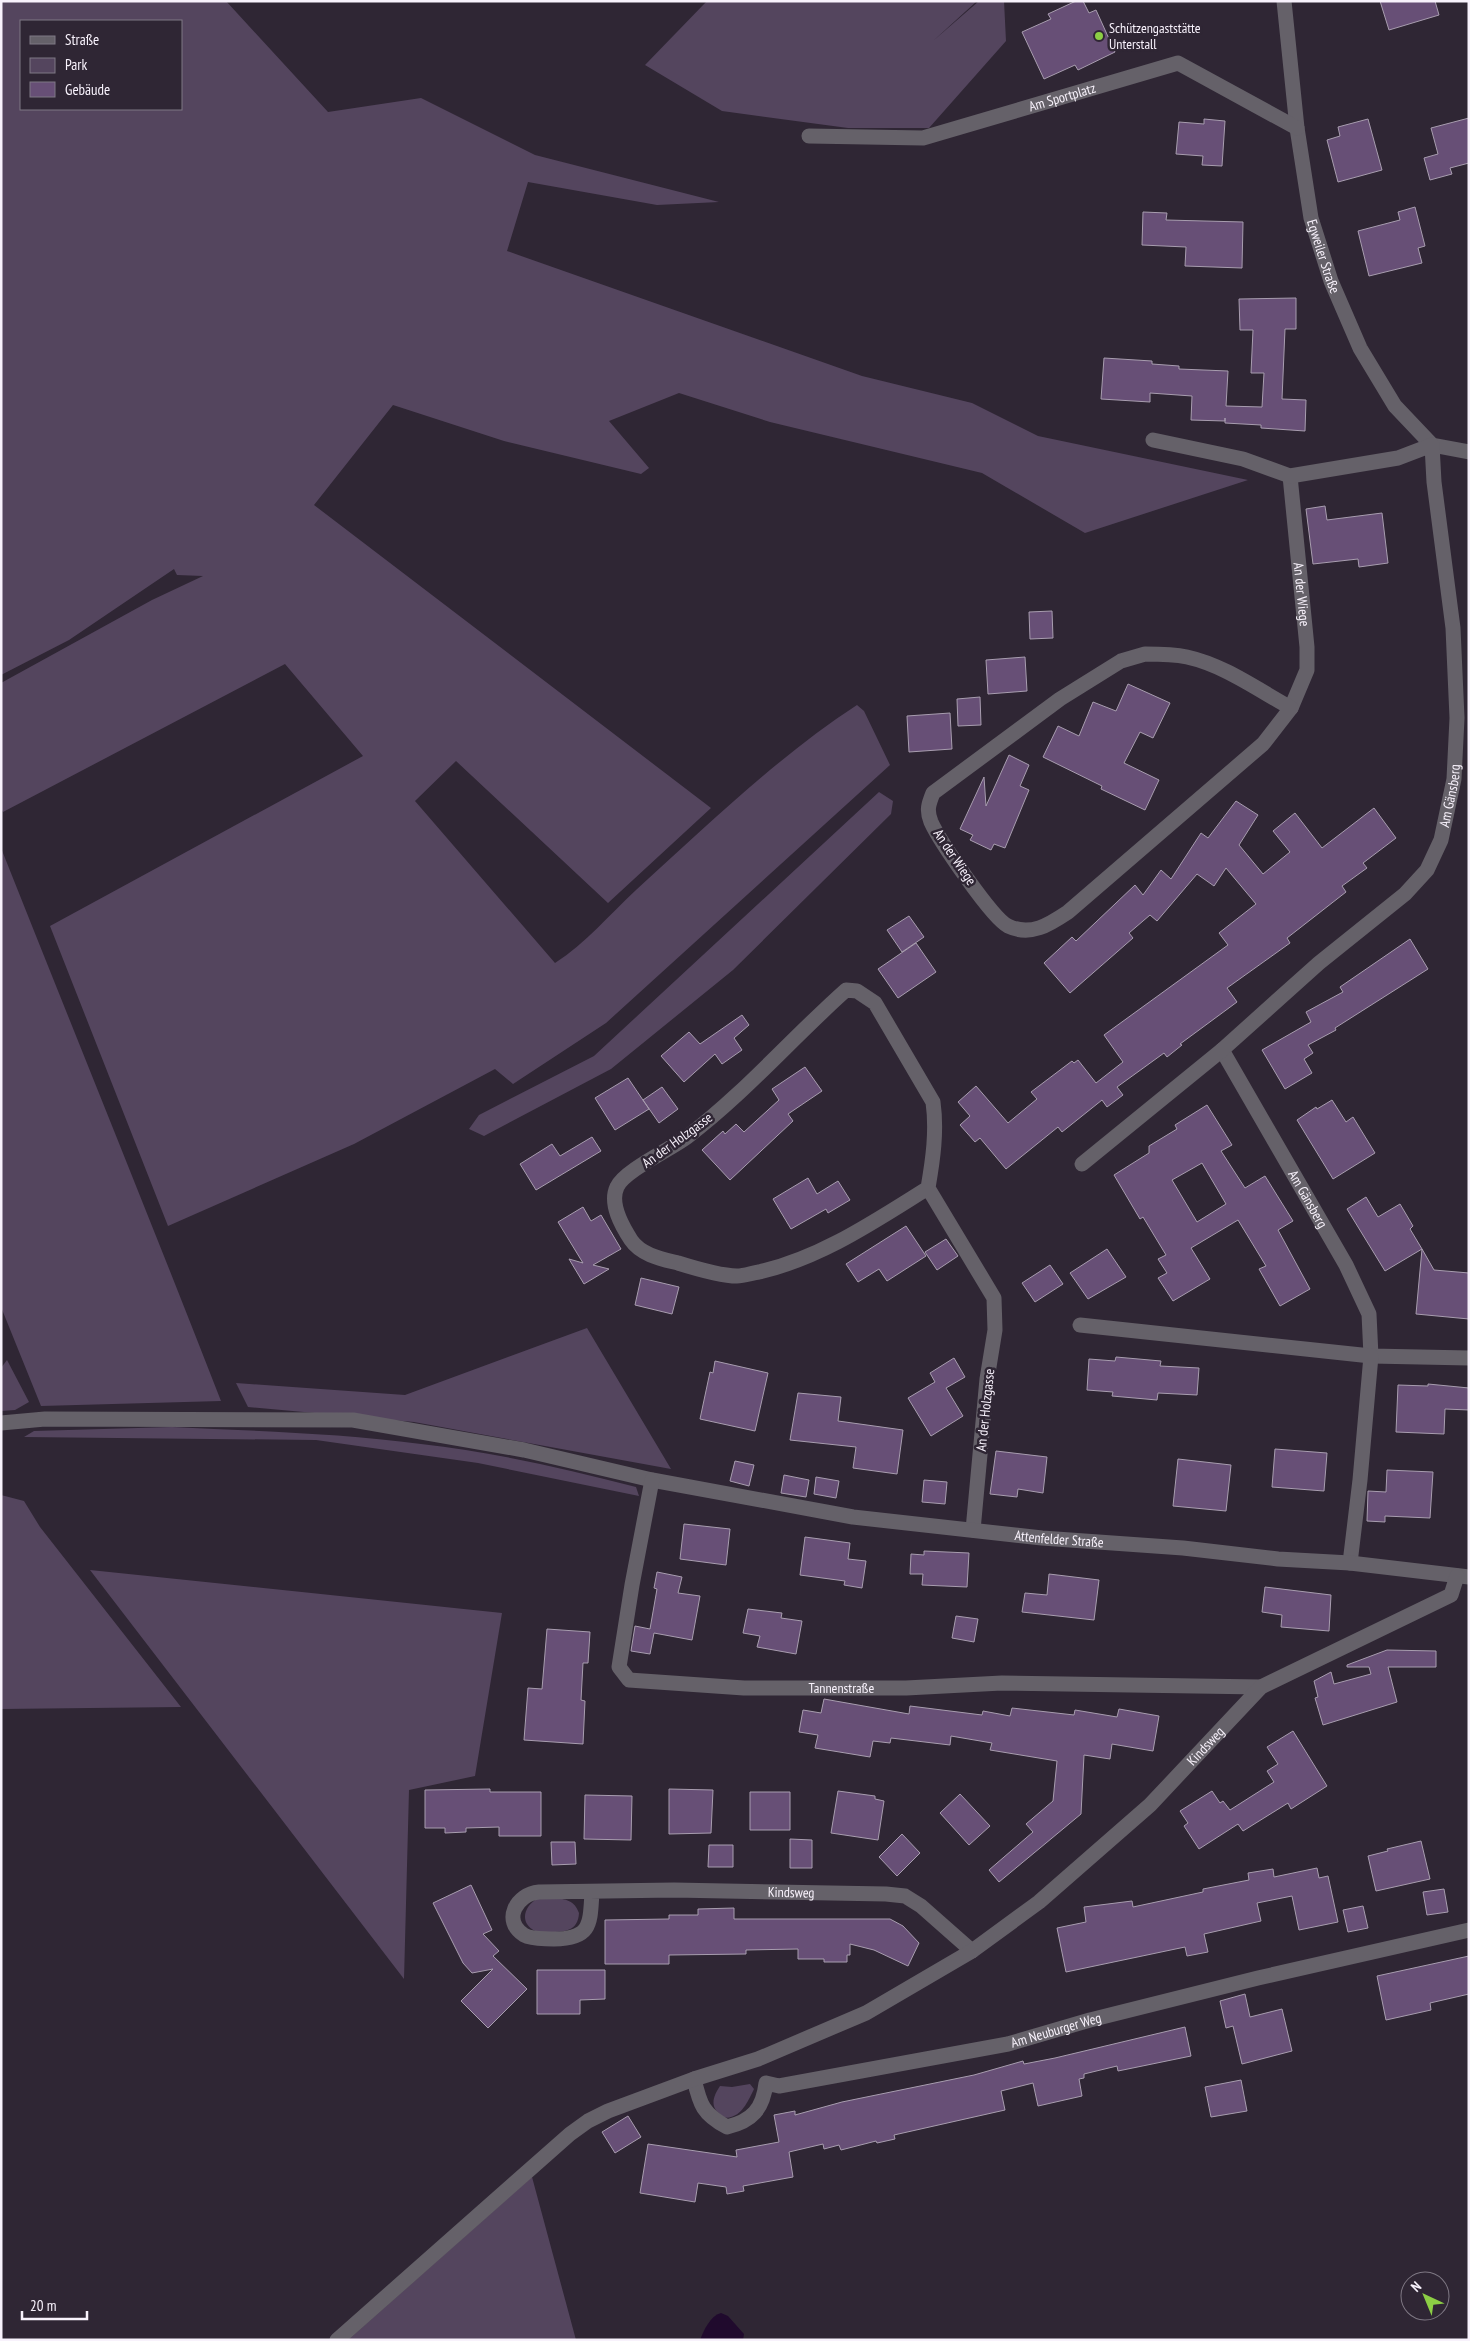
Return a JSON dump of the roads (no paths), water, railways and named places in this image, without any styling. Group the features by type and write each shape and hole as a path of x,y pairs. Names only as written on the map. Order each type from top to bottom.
{"street":[{"name":"Egweiler Straße","path":"1284,1 1297,128 1311,218 1331,281 1360,348 1395,406 1432,445"},
{"name":"Am Sportplatz","path":"809,136 923,138 1178,62 1297,128"},
{"path":"1153,440 1243,459 1290,476 1398,458 1432,445 1469,452"},
{"name":"Am Gänsberg","path":"1082,1164 1222,1050 1319,963 1405,894 1427,870 1441,840 1454,780 1457,718 1453,628 1434,482 1432,445"},
{"name":"An der Wiege","path":"1290,476 1307,647 1306,670 1291,708 1264,744 1068,912 1045,928 1027,931 1008,926 996,915 954,858 931,822 928,807 933,792 1060,699 1121,661 1145,654 1187,657 1219,668 1291,708"},
{"name":"An der Holzgasse","path":"928,1188 856,1233 784,1266 737,1276 691,1267 651,1256 634,1243 625,1230 618,1216 614,1199 616,1187 625,1176 687,1137 730,1101 846,990 857,991 875,1003 933,1102 935,1117 934,1153 928,1188 994,1298 995,1330 987,1379 973,1530"},
{"name":"Am Gänsberg","path":"1222,1050 1346,1265 1368,1314 1371,1356 1360,1480 1350,1563"},
{"path":"1080,1325 1371,1356 1469,1358"},
{"name":"Attenfelder Straße","path":"1,1423 45,1419 354,1420 524,1450 652,1480 852,1517 1042,1538 1183,1548 1278,1559 1350,1563 1463,1577"},
{"name":"Tannenstraße","path":"652,1480 619,1667 629,1680 744,1688 906,1688 1002,1683 1261,1687"},
{"name":"Kindsweg","path":"337,2340 544,2157 588,2121 608,2111 694,2079 758,2059 866,2014 972,1951 1039,1902 1150,1805 1261,1687 1451,1595 1463,1577"},
{"name":"Kindsweg","path":"592,1892 590,1920 582,1934 576,1937 531,1938 519,1930 515,1924 514,1917 518,1902 531,1893 684,1890 886,1894 905,1896 921,1906 972,1951"},
{"name":"Am Neuburger Weg","path":"766,2083 779,2086 1008,2044 1090,2020 1266,1976 1469,1930"},
{"path":"694,2079 700,2105 712,2119 727,2127 744,2123 758,2110 764,2096 766,2083 758,2059"}],"place":[{"name":"Schützengaststätte Unterstall","path":"1099,36"}]}
